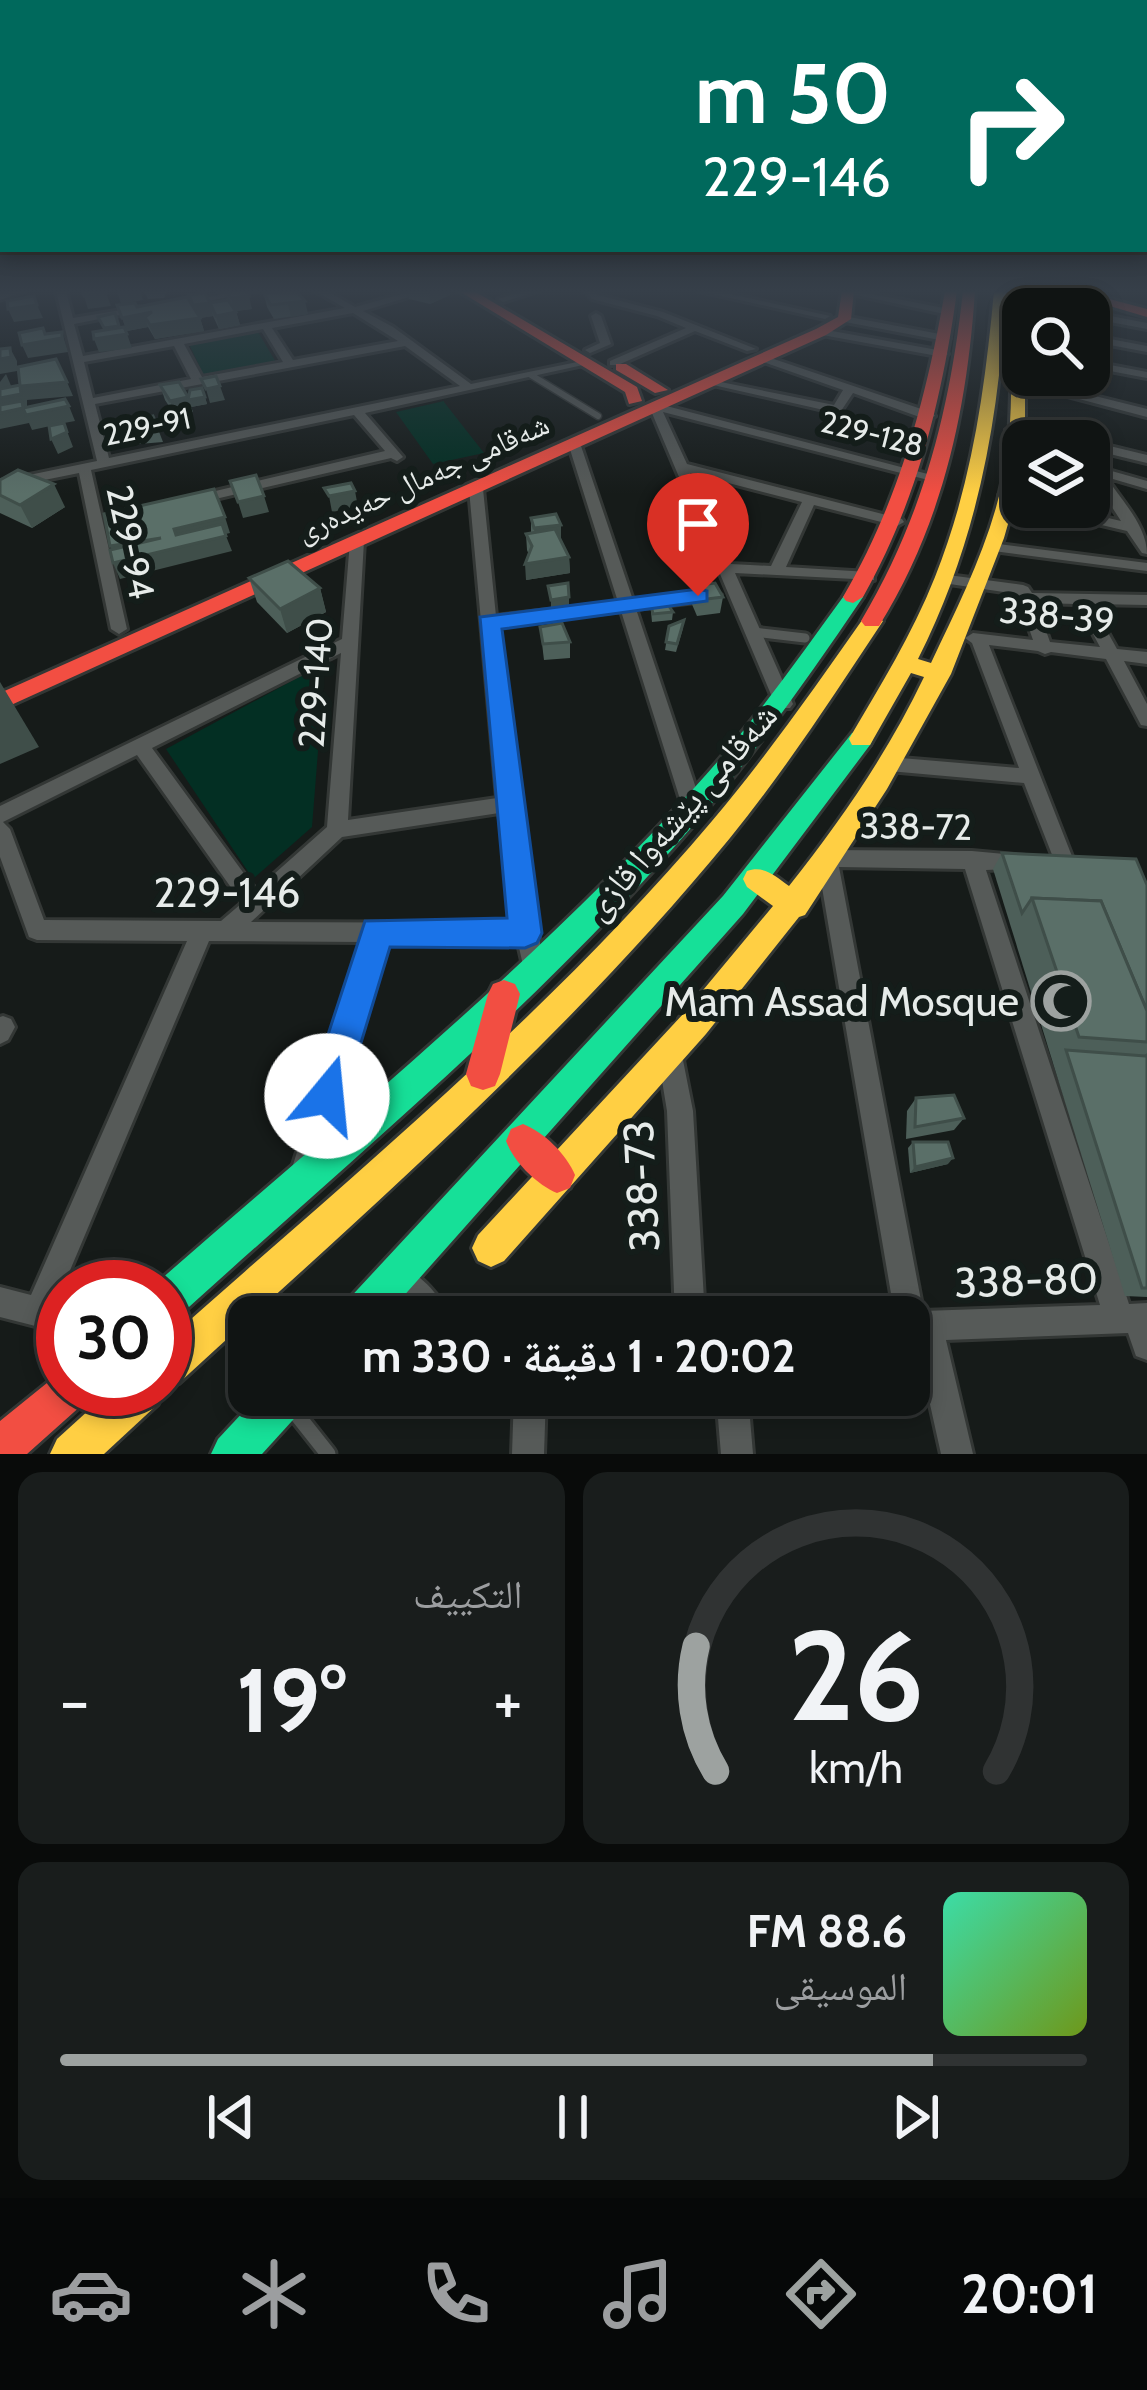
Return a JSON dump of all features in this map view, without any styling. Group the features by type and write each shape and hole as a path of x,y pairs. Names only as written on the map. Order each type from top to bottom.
{"main road":[{"path":"591,359 636,386"},
{"name":"شەقامی جەمال حەیدەری","path":"0,682 598,416 636,386 738,359"},
{"name":"شەقامی جەمال حەیدەری","path":"0,702 574,443 636,386 706,382 747,359"},
{"path":"938,408 943,359"},
{"name":"شەقامی پێشەوا قازی","path":"192,1344 483,1075 652,907 775,766 905,568 951,359"},
{"path":"379,1296 757,879 857,750 909,664 948,580 978,479 1002,371"},
{"path":"992,405 1004,420"},
{"path":"192,1278 505,994 694,812 784,704 832,635 869,577 927,467"},
{"path":"978,479 1002,491"},
{"path":"491,1248 795,906 889,764 940,674 970,637 978,585 1002,518"},
{"path":"832,635 859,643"},
{"path":"909,664 940,674"},
{"path":"757,879 795,906"},
{"path":"483,1075 505,994"},
{"path":"523,1141 557,1175"},
{"path":"0,1450 38,1416"},
{"path":"72,1454 114,1416"},
{"path":"233,1454 268,1416"}],"street":[{"path":"84,359 77,360 104,463"},
{"path":"187,359 200,382"},
{"path":"286,359 290,365"},
{"path":"88,402 322,359"},
{"path":"430,359 468,387"},
{"name":"229-91","path":"0,485 531,375 582,359"},
{"path":"663,359 636,386 683,467 784,704"},
{"path":"769,359 849,390 938,408"},
{"path":"1110,368 1147,375"},
{"path":"706,382 841,408 849,390"},
{"name":"229-128","path":"636,386 927,467"},
{"path":"1083,396 1147,412"},
{"path":"172,505 397,457 356,410"},
{"path":"574,443 694,812"},
{"path":"1110,451 1147,459"},
{"name":"229-94","path":"84,467 101,522 119,629"},
{"path":"683,467 897,522"},
{"path":"1110,475 1147,485"},
{"path":"476,489 508,804 533,967"},
{"path":"1110,495 1147,550"},
{"path":"777,570 810,500"},
{"path":"1110,523 1134,528"},
{"name":"229-140","path":"337,830 358,541"},
{"path":"991,547 1147,567"},
{"path":"725,568 869,577"},
{"path":"948,580 1018,589 1029,598 1045,649"},
{"path":"489,622 736,592"},
{"path":"1029,598 1147,600"},
{"path":"1082,599 1147,719"},
{"path":"889,764 1031,776 970,637"},
{"name":"338-39","path":"970,637 1147,658"},
{"path":"0,815 350,641"},
{"path":"142,748 255,905"},
{"name":"338-72","path":"827,858 1077,865 1031,776"},
{"path":"74,1260 214,931 255,905 337,830 508,804"},
{"name":"229-146","path":"0,829 37,930 525,933"},
{"path":"827,858 910,1296"},
{"path":"972,860 1137,1325"},
{"path":"302,1178 377,932"},
{"name":"338-73","path":"669,1050 680,1111 689,1296"},
{"path":"398,1276 416,1296"},
{"path":"0,1302 36,1311"},
{"name":"338-80","path":"930,1326 1137,1325"},
{"path":"930,1370 957,1454"},
{"path":"527,1454 529,1416"},
{"path":"734,1416 737,1454"}],"lane":[{"path":"531,375 598,416"},
{"path":"754,632 805,638"},
{"path":"299,1416 328,1454"}],"green space":[{"path":"196,359 274,359 277,364 205,378"},
{"path":"444,401 484,453 433,464 396,412"},
{"path":"325,663 312,827 253,879 166,749"}],"building":[{"path":"56,359 67,382 20,386 21,394 0,398 0,389 20,385 18,367"},
{"path":"216,376 220,386 206,389 201,379"},
{"path":"179,382 188,397 170,401 160,385"},
{"path":"202,388 205,397 188,400 190,390"},
{"path":"65,399 69,406 26,415 23,408"},
{"path":"22,401 23,408 0,413 0,405"},
{"path":"153,416 158,427 121,430 118,423"},
{"path":"64,423 67,432 51,439 49,426"},
{"path":"18,470 54,484 20,505 0,495 0,480"},
{"path":"256,475 264,496 238,502 230,481"},
{"path":"351,483 355,491 329,496 324,488"},
{"path":"214,489 225,517 174,529 176,535 222,524 226,536 113,563 110,550 161,538 110,546 104,514"},
{"path":"556,514 561,525 534,528 531,518"},
{"path":"555,529 569,557 525,564 532,546 526,534"},
{"path":"288,561 320,588 280,609 249,578"},
{"path":"568,583 569,597 551,600 548,586"},
{"path":"715,583 723,597 699,600 692,586"},
{"path":"664,599 673,612 653,614 650,601"},
{"path":"684,620 677,644 666,642 669,626"},
{"path":"562,623 570,642 543,644 540,627"},
{"path":"1002,853 1136,859 1147,885 1147,1011 1101,901 1032,898 1022,913"},
{"path":"1032,898 1101,901 1147,1011 1147,1042 1079,1037"},
{"path":"1066,1050 1147,1055 1147,1288 1142,1288"},
{"path":"954,1095 964,1118 915,1127 916,1098"},
{"path":"913,1142 948,1142 953,1158 915,1167"}],"traffic: fast":[{"path":"192,1278 442,1056 623,883 707,792 784,697 853,597"},
{"path":"378,1296 733,905 861,739"},
{"path":"233,1454 268,1416"}],"traffic: slow":[{"path":"861,739 894,685 944,579 978,470 995,359"},
{"path":"491,1248 760,946 878,782 928,694 983,570 1010,489 1018,396"},
{"path":"192,1344 452,1108 635,926 721,829 800,728 872,621"},
{"path":"909,664 940,674"},
{"path":"757,879 795,906"},
{"path":"72,1454 114,1416"}],"traffic: jam":[{"path":"579,359 632,390 634,401"},
{"path":"0,702 761,359"},
{"path":"853,597 906,487 940,359"},
{"path":"872,621 929,503 952,421 962,359"},
{"path":"621,367 660,390"},
{"path":"483,1074 504,994"},
{"path":"523,1141 557,1175"},
{"path":"0,1450 38,1416"}],"place":[{"name":"Mam Assad Mosque","path":"1061,1001"}],"route":[{"path":"327,1096 377,932 525,933 489,622 698,596"}]}
